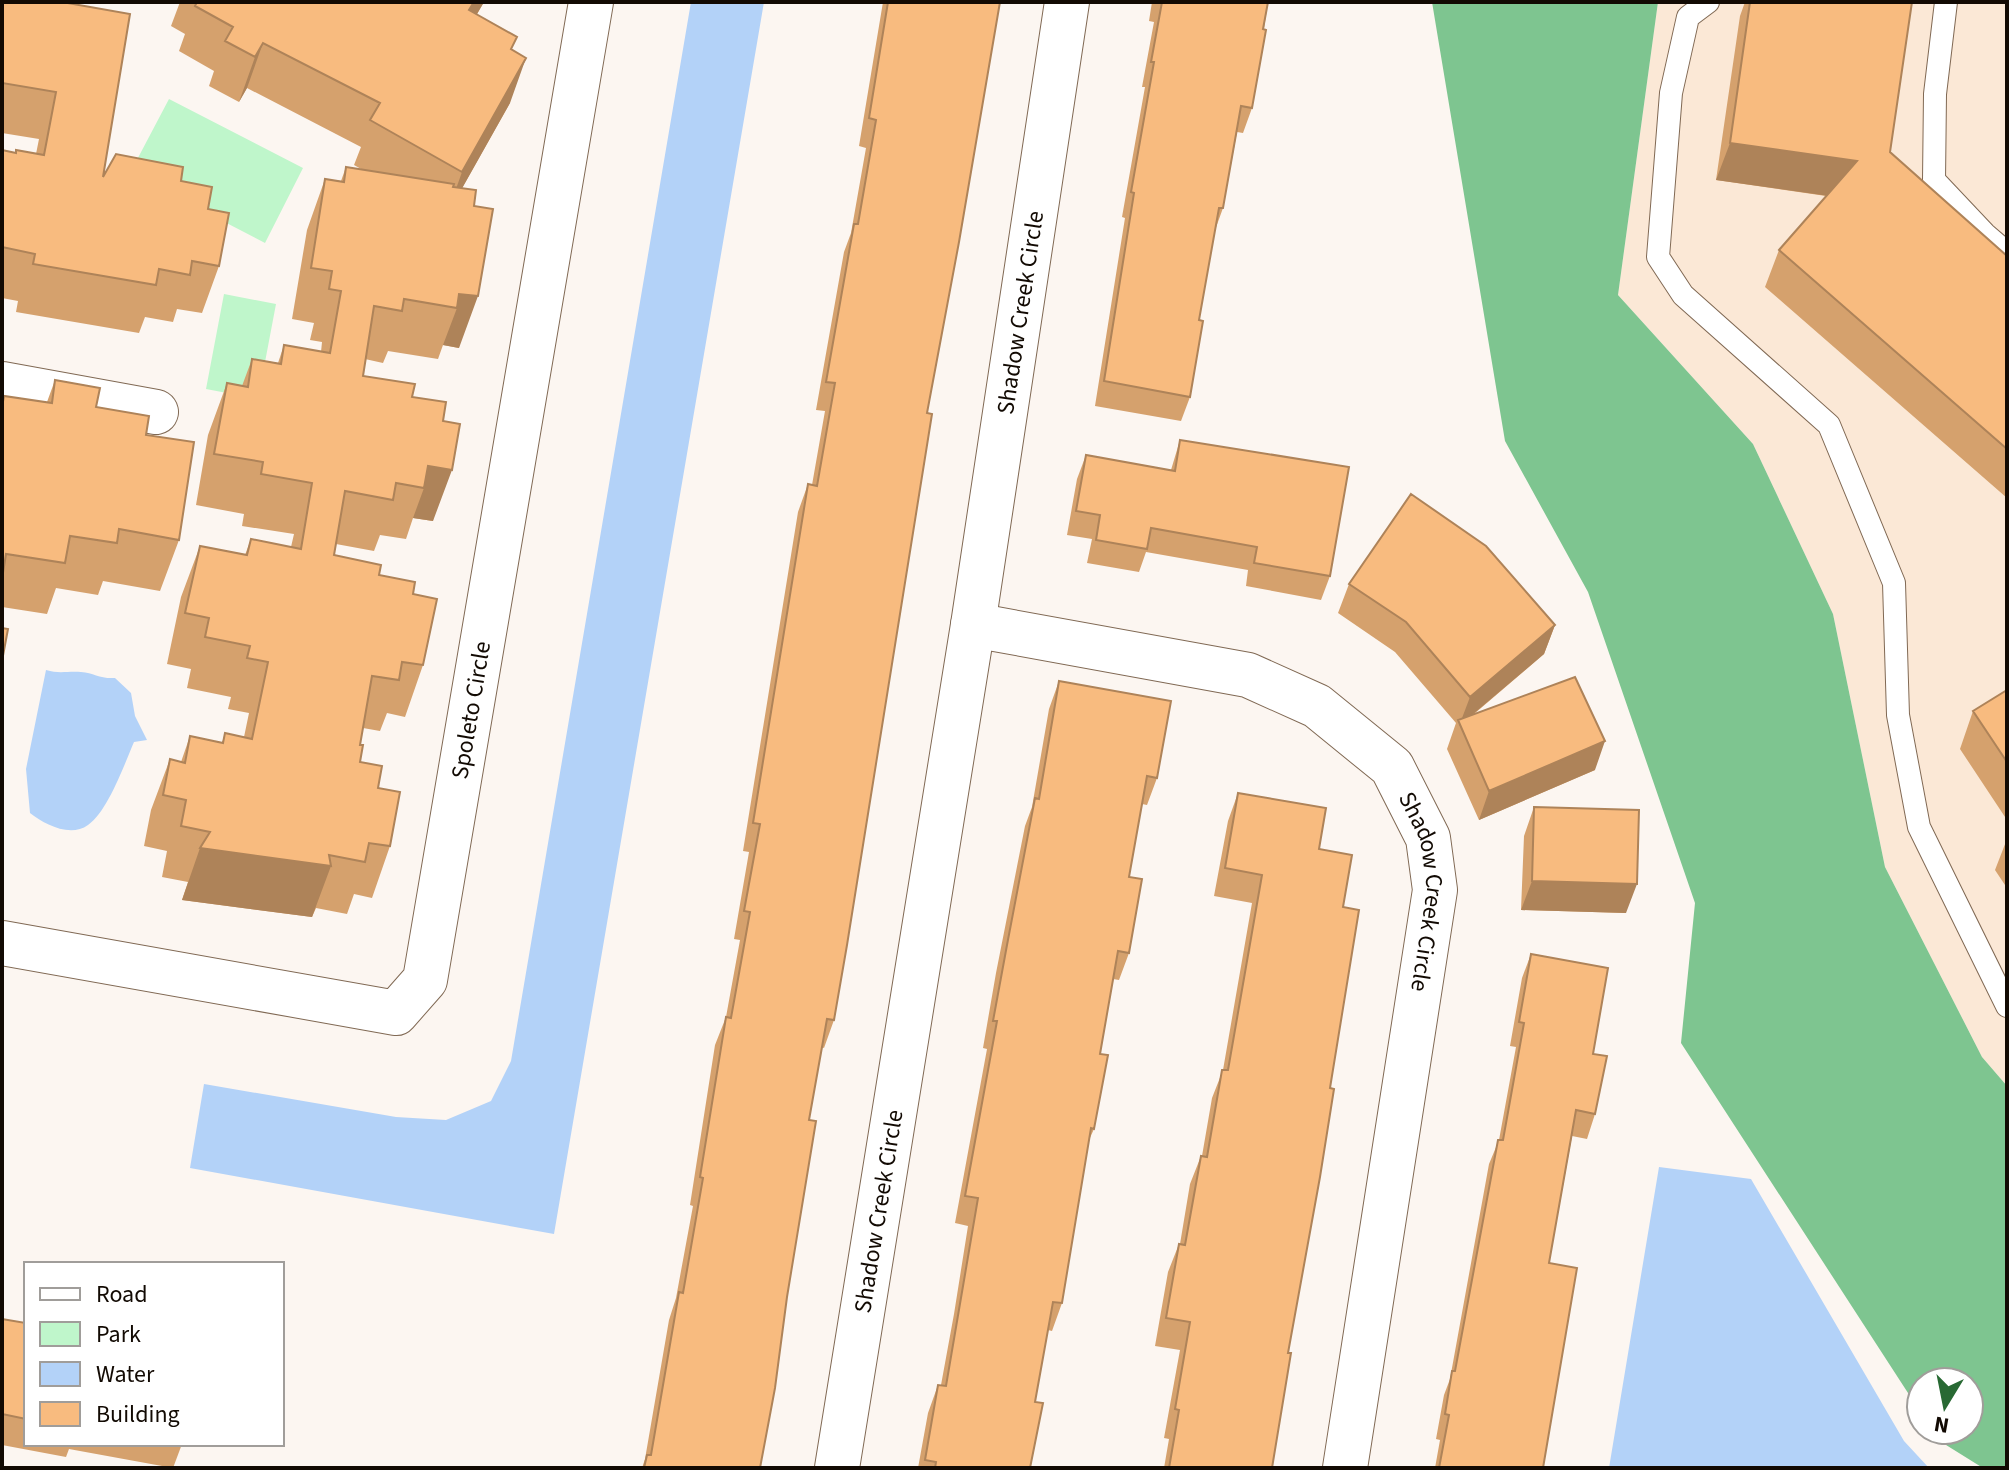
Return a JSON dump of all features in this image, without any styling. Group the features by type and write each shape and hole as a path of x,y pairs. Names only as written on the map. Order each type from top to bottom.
{"street":[{"name":"Spoleto Circle","path":"2,943 396,1013 425,980 591,2"},
{"name":"Shadow Creek Circle","path":"837,1468 973,625 1067,2"},
{"path":"2,384 156,412"},
{"name":"Shadow Creek Circle","path":"973,625 1248,675 1317,706 1392,767 1428,838 1435,890 1345,1468"}],"lane":[{"path":"1708,2 1688,17 1671,93 1658,257 1683,295 1829,425 1894,583 1898,715 1919,827 2007,1006"},
{"path":"1946,2 1935,94 1934,180 2007,253"}],"shaded area":[{"path":"1658,2 2007,2 2007,1086 1982,1057 1885,867 1833,614 1753,444 1618,295"}],"green space":[{"path":"1432,2 1658,2 1618,295 1753,444 1833,614 1885,867 1982,1057 2007,1086 2007,1468 1983,1468 1948,1446 1985,1446 1985,1366 1905,1366 1905,1388 1681,1043 1695,903 1588,592 1505,441"},
{"path":"169,99 303,168 265,243 130,173"},
{"path":"224,294 276,304 258,399 206,389"}],"water":[{"path":"691,2 764,2 554,1234 190,1168 204,1084 396,1117 446,1120 491,1101 511,1061"},
{"path":"46,670 115,678 131,693 135,716 147,740 134,742 102,809 81,829 65,830 30,813 26,769"},
{"path":"1659,1167 1751,1179 1905,1446 1909,1446 1929,1468 1609,1468"}],"building":[{"path":"2,2 62,2 130,14 103,177 116,154 183,167 181,181 212,187 208,209 229,213 219,266 192,261 190,275 159,269 156,285 33,264 35,254 2,247 2,150 44,155 56,92 2,83"},
{"path":"197,2 474,2 469,10 517,37 511,49 526,58 462,172 370,120 380,103 263,43 255,57 225,41 233,27 195,6"},
{"path":"888,2 1000,2 927,413 932,414 847,945 834,1020 827,1019 809,1120 816,1121 775,1388 760,1468 644,1468 647,1455 651,1455 679,1292 683,1293 726,1017 731,1018 750,912 744,911 760,824 753,823 808,484 817,486 835,383 826,382 876,120 869,118"},
{"path":"1162,2 1268,2 1252,108 1241,106 1223,208 1219,208 1199,320 1203,321 1190,397 1104,381"},
{"path":"1750,2 1912,2 1890,152 2007,256 2007,449 1779,250 1857,161 1730,143"},
{"path":"346,167 476,190 474,206 493,209 478,296 459,294 457,308 404,299 402,311 374,306 363,376 415,384 412,397 446,402 443,421 460,424 452,470 428,466 424,488 396,483 393,500 345,491 334,555 381,565 379,575 415,582 413,594 437,599 423,665 402,662 399,680 372,676 360,762 382,766 378,788 400,792 390,846 369,843 365,862 329,855 331,866 200,848 210,832 181,826 186,800 163,795 170,759 185,763 190,736 223,743 225,733 252,739 268,662 247,658 250,646 205,637 209,618 185,613 200,546 247,555 251,539 301,549 312,483 261,474 263,462 214,454 227,383 248,387 252,359 281,364 284,345 330,353 341,291 329,289 332,271 311,268 325,179 344,182"},
{"path":"55,380 100,388 96,407 149,416 146,435 194,442 179,540 119,529 117,543 70,536 65,563 6,554 2,579 4,396 52,403"},
{"path":"1180,440 1349,467 1330,576 1254,563 1257,547 1151,528 1147,549 1096,540 1100,515 1076,511 1086,455 1175,471"},
{"path":"1411,494 1486,546 1555,625 1470,697 1406,622 1349,584"},
{"path":"2,628 8,629 2,661"},
{"path":"1575,677 1605,741 1489,791 1458,720"},
{"path":"1059,681 1171,701 1157,778 1147,776 1129,877 1142,879 1129,953 1118,951 1100,1054 1108,1055 1094,1129 1091,1128 1062,1303 1053,1302 1035,1402 1043,1403 1030,1468 935,1468 936,1462 925,1460 938,1385 946,1386 978,1198 965,1196 997,1021 993,1021 1035,798 1039,799"},
{"path":"2007,690 2007,762 1973,711"},
{"path":"1238,793 1326,808 1319,849 1352,855 1343,907 1359,910 1330,1088 1334,1089 1288,1353 1291,1353 1272,1468 1169,1468 1179,1410 1175,1409 1190,1322 1166,1318 1179,1244 1185,1245 1201,1156 1207,1157 1222,1070 1228,1070 1262,875 1225,868"},
{"path":"1534,807 1639,810 1637,884 1532,881"},
{"path":"1531,954 1608,968 1593,1054 1607,1056 1595,1114 1576,1110 1549,1263 1577,1268 1543,1468 1439,1468 1449,1415 1445,1414 1452,1371 1455,1371 1498,1140 1503,1140 1524,1023 1519,1022"},
{"path":"2,1319 24,1323 24,1419 2,1414"}]}
